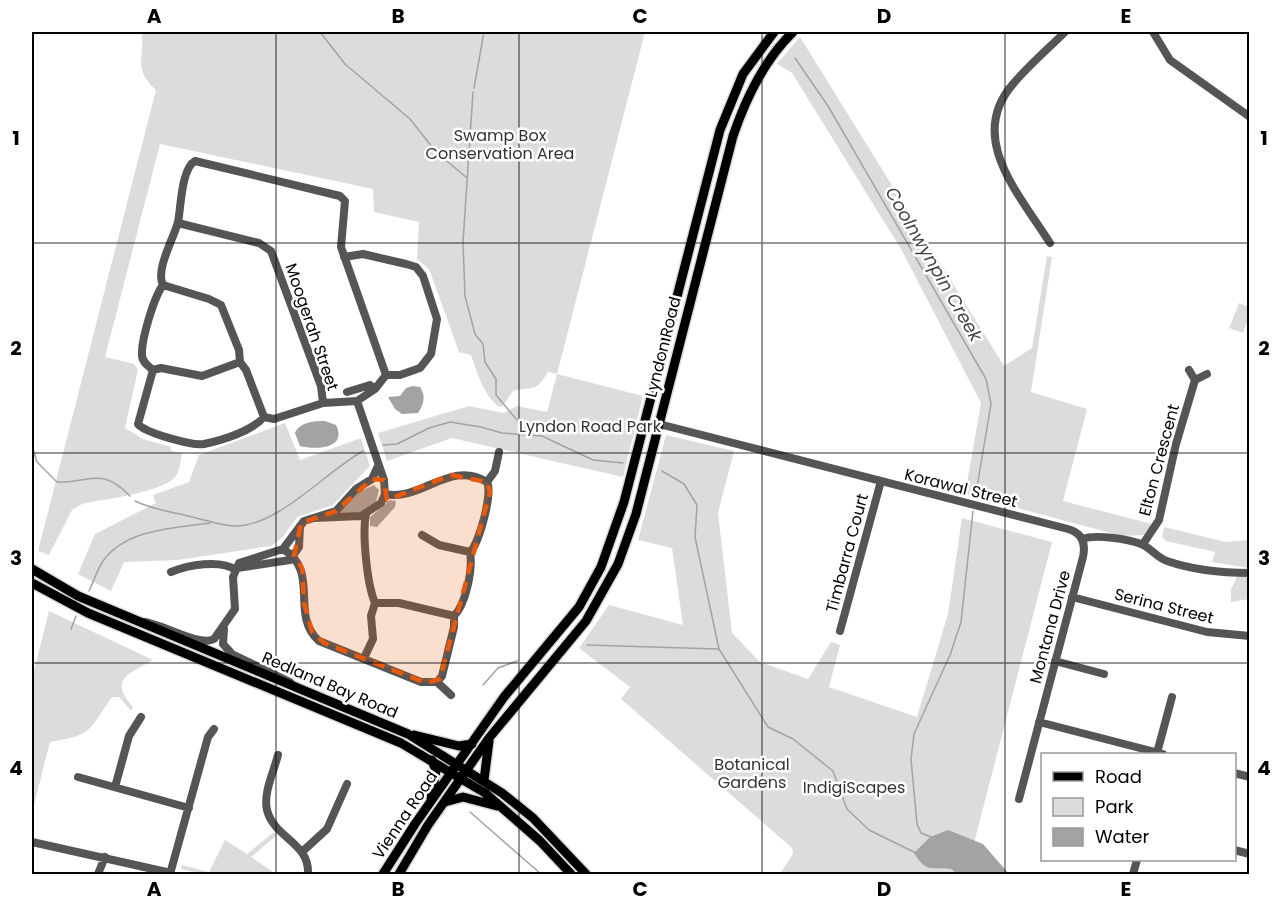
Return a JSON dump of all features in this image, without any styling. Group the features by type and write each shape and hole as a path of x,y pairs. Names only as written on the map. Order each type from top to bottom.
{"main road":[{"name":"Lyndon Road","path":"455,768 510,689 571,618 597,575 620,519 727,107 750,64 774,32"},
{"name":"Lyndon Road","path":"464,773 528,689 571,641 604,594 631,530 739,117 762,70 793,32"},
{"path":"645,421 659,424"},
{"name":"Redland Bay Road","path":"32,569 78,596 408,734 455,768 484,780 533,818 586,874"},
{"name":"Redland Bay Road","path":"32,583 88,613 366,727 432,760 455,768"},
{"path":"408,734 459,746 472,744"},
{"path":"484,780 489,738"},
{"path":"431,800 436,771 432,760"},
{"name":"Vienna Road","path":"383,874 431,800 455,768"},
{"name":"Redland Bay Road","path":"464,773 540,842 571,874"},
{"name":"Vienna Road","path":"399,874 464,773"},
{"path":"444,802 454,798 467,798 502,808"}],"street":[{"path":"1050,243 998,159 993,141 993,122 1000,101 1012,84 1065,32"},
{"path":"1153,32 1170,60 1250,117"},
{"path":"153,370 144,363 142,352 155,297 163,285 161,277 172,233 177,223 177,212 188,168 190,164 200,161 343,198 346,208 340,241 386,375"},
{"name":"Moogerah Street","path":"177,223 259,243 271,251 321,386 323,403"},
{"path":"344,257 363,254 406,264 416,267 423,276 437,319 431,354 420,368 400,375 386,375"},
{"path":"163,285 209,298 221,305 239,350 240,362 246,370 264,417"},
{"path":"153,370 161,368 202,376 240,362"},
{"path":"153,370 138,419 138,424 147,431 201,444 254,426 264,417"},
{"path":"1189,370 1195,380 1207,374"},
{"path":"264,417 274,419 323,403 357,401 375,389 386,375"},
{"name":"Elton Crescent","path":"1143,544 1159,520 1176,444 1195,380"},
{"path":"347,392 370,385 375,389"},
{"path":"312,517 356,518 381,503 385,494 384,480 357,401"},
{"name":"Korawal Street","path":"659,424 1072,530 1083,539 1092,536 1143,544 1156,557 1168,562 1211,570 1250,573"},
{"path":"487,482 495,471 499,452"},
{"path":"136,621 159,624 206,642 214,639 235,609 233,581 236,569 243,561 283,549 301,523 312,517 336,511 356,489 372,479 378,466"},
{"path":"385,494 400,495 458,474 487,482"},
{"path":"372,479 384,480"},
{"name":"Timbarra Court","path":"840,631 880,481"},
{"path":"283,549 294,556 302,568 304,603 312,632 324,644 337,646 350,654 426,683 436,682 442,676 454,627 454,616 461,605 471,566 470,552 477,543 490,492 487,482"},
{"path":"364,658 373,639 371,616 375,603 371,594 364,524 366,514"},
{"path":"356,518 364,524"},
{"path":"171,572 190,566 201,567 220,563 236,569 281,562 294,556 299,547 301,523"},
{"path":"422,535 439,545 470,552"},
{"name":"Montana Drive","path":"1019,799 1084,551 1083,539"},
{"name":"Serina Street","path":"1072,597 1207,632 1250,636"},
{"path":"375,603 399,603 454,616"},
{"path":"224,627 223,644 232,654 281,675 300,689"},
{"path":"1055,661 1104,674"},
{"path":"436,682 451,695"},
{"path":"1160,753 1172,697"},
{"path":"115,787 129,736 141,717"},
{"path":"1039,722 1156,753"},
{"path":"32,842 171,874 208,736 214,729"},
{"path":"278,755 267,798 267,811 274,823 303,851 308,874"},
{"path":"78,777 189,808"},
{"path":"303,851 327,829 347,784"},
{"path":"98,874 105,857"}],"highlighted area":[{"path":"451,475 487,482 490,492 440,679 426,683 324,643 312,632 304,603 302,568 294,556 301,523 336,511 372,479 384,480 387,500"}],"green space":[{"name":"Swamp Box Conservation Area","path":"142,32 645,32 557,374 548,372 537,386 513,391 503,406 499,407 493,402 481,383 471,355 459,352 429,269 417,259 419,222 374,212 373,189 160,144 105,357 134,364 138,370 125,428 143,439 171,447 171,451 182,453 179,468 176,476 159,487 82,504 72,510 49,555 38,551 156,90 144,76 142,70"},
{"path":"800,37 1004,366 1032,348 1047,256 1052,257 1031,392 1087,409 1063,501 1152,524 1144,535 1122,536 965,494 981,403 901,249 792,73 777,64"},
{"path":"1239,303 1249,307 1249,316 1243,333 1229,328"},
{"name":"Lyndon Road Park","path":"557,374 643,396 623,477 452,438 387,461 378,433 469,406 504,413 517,406 547,412"},
{"path":"285,423 300,460 361,438 370,466 333,505 297,517 283,537 271,546 178,560 124,562 111,591 78,574 95,534 156,503 153,495 189,482 199,455"},
{"name":"IndigiScapes","path":"666,435 734,451 718,513 732,633 760,662 808,679 831,642 840,645 829,687 917,717 948,614 962,518 1052,542 966,874 780,874 793,854 792,848 621,699 630,687 579,648 609,605 683,625 672,548 638,540"},
{"path":"1164,527 1226,542 1249,540 1249,568 1212,562 1215,552 1166,541 1162,537"},
{"path":"1249,575 1249,599 1231,602 1231,590 1237,576"},
{"path":"49,611 153,660 130,674 122,684 122,690 133,707 131,711 119,697 112,697 88,730 74,737 50,742 32,813 32,678"},
{"path":"274,832 277,835 251,857 276,874 202,874 181,869 182,865 209,872 225,840 247,854"}],"water":[{"path":"420,387 422,390 424,400 422,406 418,413 402,414 395,409 388,397 400,396 406,388"},
{"path":"325,421 336,425 339,433 334,443 314,448 300,446 295,433 300,426"},
{"path":"374,485 379,490 376,502 360,513 338,513 356,493"},
{"path":"390,500 396,501 395,507 377,527 370,526 370,517"},
{"path":"948,830 983,844 1009,874 957,874 951,869 930,868 922,864 914,853 930,837"}],"waterway":[{"path":"320,32 345,64 410,119 436,152 467,178"},
{"name":"Coolnwynpin Creek","path":"474,88 484,32"},
{"name":"Coolnwynpin Creek","path":"795,58 828,106 986,379 991,404 975,499"},
{"name":"Coolnwynpin Creek","path":"473,92 463,242 465,296 475,334 483,344 485,362 496,379 496,395 522,426 524,435"},
{"name":"Coolnwynpin Creek","path":"383,445 397,444 429,428 450,422 502,433 542,436 593,460 623,463"},
{"name":"Coolnwynpin Creek","path":"32,446 37,462 57,482 103,479 111,481 130,496"},
{"name":"Coolnwynpin Creek","path":"135,501 156,509 222,525 250,524 283,509 363,451"},
{"name":"Coolnwynpin Creek","path":"662,471 684,484 697,505 695,537 719,649 768,727 793,739 833,771 847,809 869,830 916,853"},
{"name":"Coolnwynpin Creek","path":"931,837 921,833 917,824 911,759 914,734 950,655 961,622 973,511"},
{"path":"89,591 103,561 124,542 152,532 210,523"},
{"path":"71,629 76,616"},
{"path":"587,645 718,649"},
{"path":"483,685 498,668 517,661"},
{"path":"470,812 541,874"}],"park label":[{"name":"Botanical Gardens","path":"752,773"}]}
